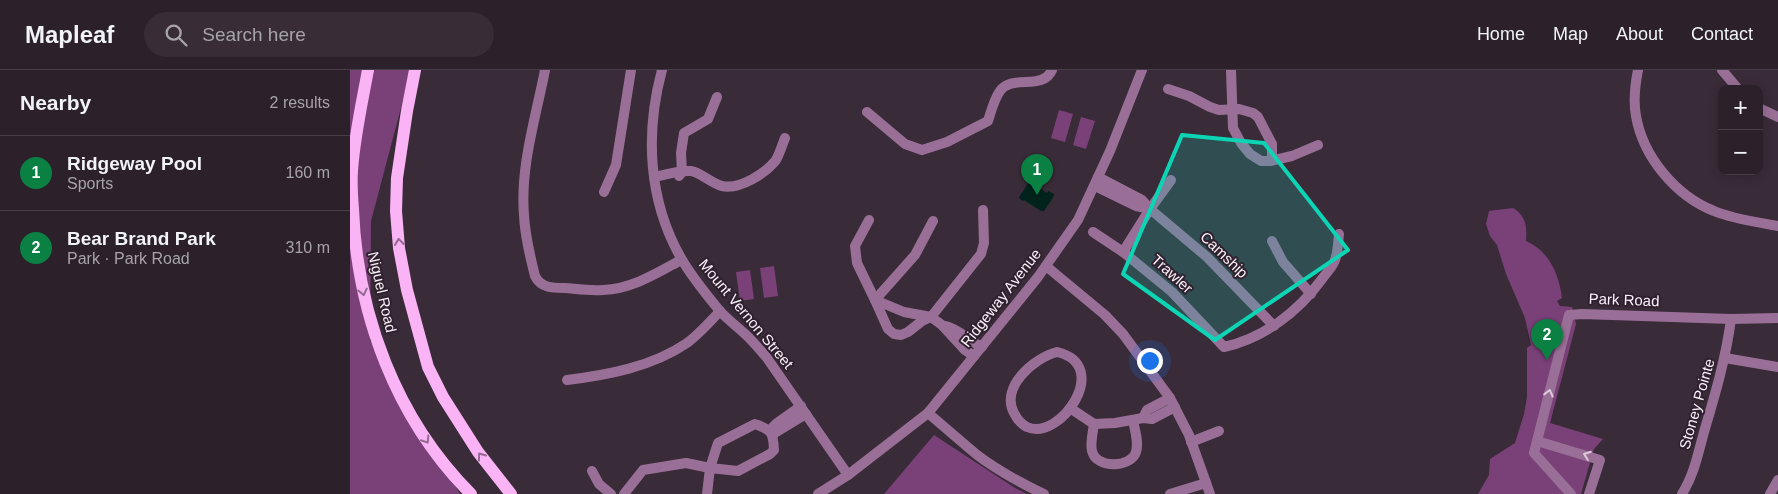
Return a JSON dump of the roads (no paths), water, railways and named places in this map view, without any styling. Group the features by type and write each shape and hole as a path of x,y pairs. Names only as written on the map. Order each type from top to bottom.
{"main road":[{"name":"Niguel Road","path":"368,70 352,172 356,255 364,297 374,335 409,414 435,454 471,494"},
{"name":"Niguel Road","path":"415,70 397,178 396,211 399,248 407,290 428,367 443,397 478,452 511,494"}],"street":[{"path":"545,70 528,155 524,194 526,240 535,276 541,284 549,287 590,290 618,288 644,280 682,260"},
{"path":"604,192 616,165 631,70"},
{"name":"Mount Vernon Street","path":"662,70 652,121 650,148 654,181 665,223 682,260 720,311 761,351 848,475"},
{"path":"867,112 905,144 922,150 947,142 988,121 1000,91 1008,84 1041,80 1051,74 1052,70"},
{"name":"Ridgeway Avenue","path":"818,494 848,475 928,413 1046,266 1078,220 1097,181 1142,70"},
{"path":"1231,70 1233,128 1245,149 1255,158 1261,161 1292,156 1318,145"},
{"path":"1638,70 1634,90 1636,117 1650,152 1666,176 1686,194 1715,212 1778,226"},
{"path":"1722,70 1735,85"},
{"path":"1168,89 1189,96 1219,110 1248,110 1258,117 1272,144 1272,160"},
{"path":"654,181 679,177 682,172 681,153 684,133 708,119 716,97"},
{"path":"1763,110 1778,117"},
{"path":"682,172 692,171 724,187 739,185 756,178 775,162 785,138"},
{"path":"1123,252 1150,209 1172,180"},
{"name":"Camship","path":"1097,181 1142,200 1150,209 1207,256 1274,326"},
{"path":"869,220 855,246 856,262 888,329 894,334 901,336 913,326 931,317 981,254 984,234 983,210"},
{"path":"875,300 915,255 933,221"},
{"name":"Trawler","path":"1093,232 1123,252 1172,292 1224,347 1240,344 1274,326"},
{"path":"1274,326 1299,307 1335,261 1339,234"},
{"path":"1272,241 1283,262 1311,294"},
{"path":"1046,266 1105,315 1123,334 1172,402 1192,444 1201,485 1210,494"},
{"path":"875,300 904,312 931,317 942,325 965,350 974,356"},
{"path":"567,380 601,376 667,355 689,342 720,311"},
{"name":"Park Road","path":"1571,494 1534,453 1569,315 1731,319 1778,318"},
{"name":"Stoney Pointe","path":"1682,494 1690,481 1725,358 1731,319"},
{"path":"942,325 953,327 971,342 982,347"},
{"path":"1057,352 1064,354 1071,357 1082,373 1083,383 1079,394 1070,408 1051,425 1038,429 1027,427 1017,420 1012,409 1011,398 1013,388 1036,360 1057,352"},
{"path":"1725,358 1778,367"},
{"path":"1070,408 1094,424 1152,419 1172,402"},
{"path":"772,432 803,410"},
{"path":"928,413 953,432 971,450 1044,494"},
{"path":"1094,424 1092,452 1096,459 1103,463 1127,462 1133,458 1137,451 1138,419"},
{"path":"706,494 710,468 718,443 755,424 772,432"},
{"path":"624,494 640,472 644,470 686,463 738,471 774,450 772,432"},
{"path":"1192,444 1219,433"},
{"path":"1537,440 1600,460 1589,494"},
{"path":"592,471 599,484 612,494"},
{"path":"1770,494 1778,480"},
{"path":"1170,494 1201,485"}],"place":[{"name":"Ridgeway Pool","path":"1037,195"},
{"name":"Bear Brand Park","path":"1547,360"}]}
